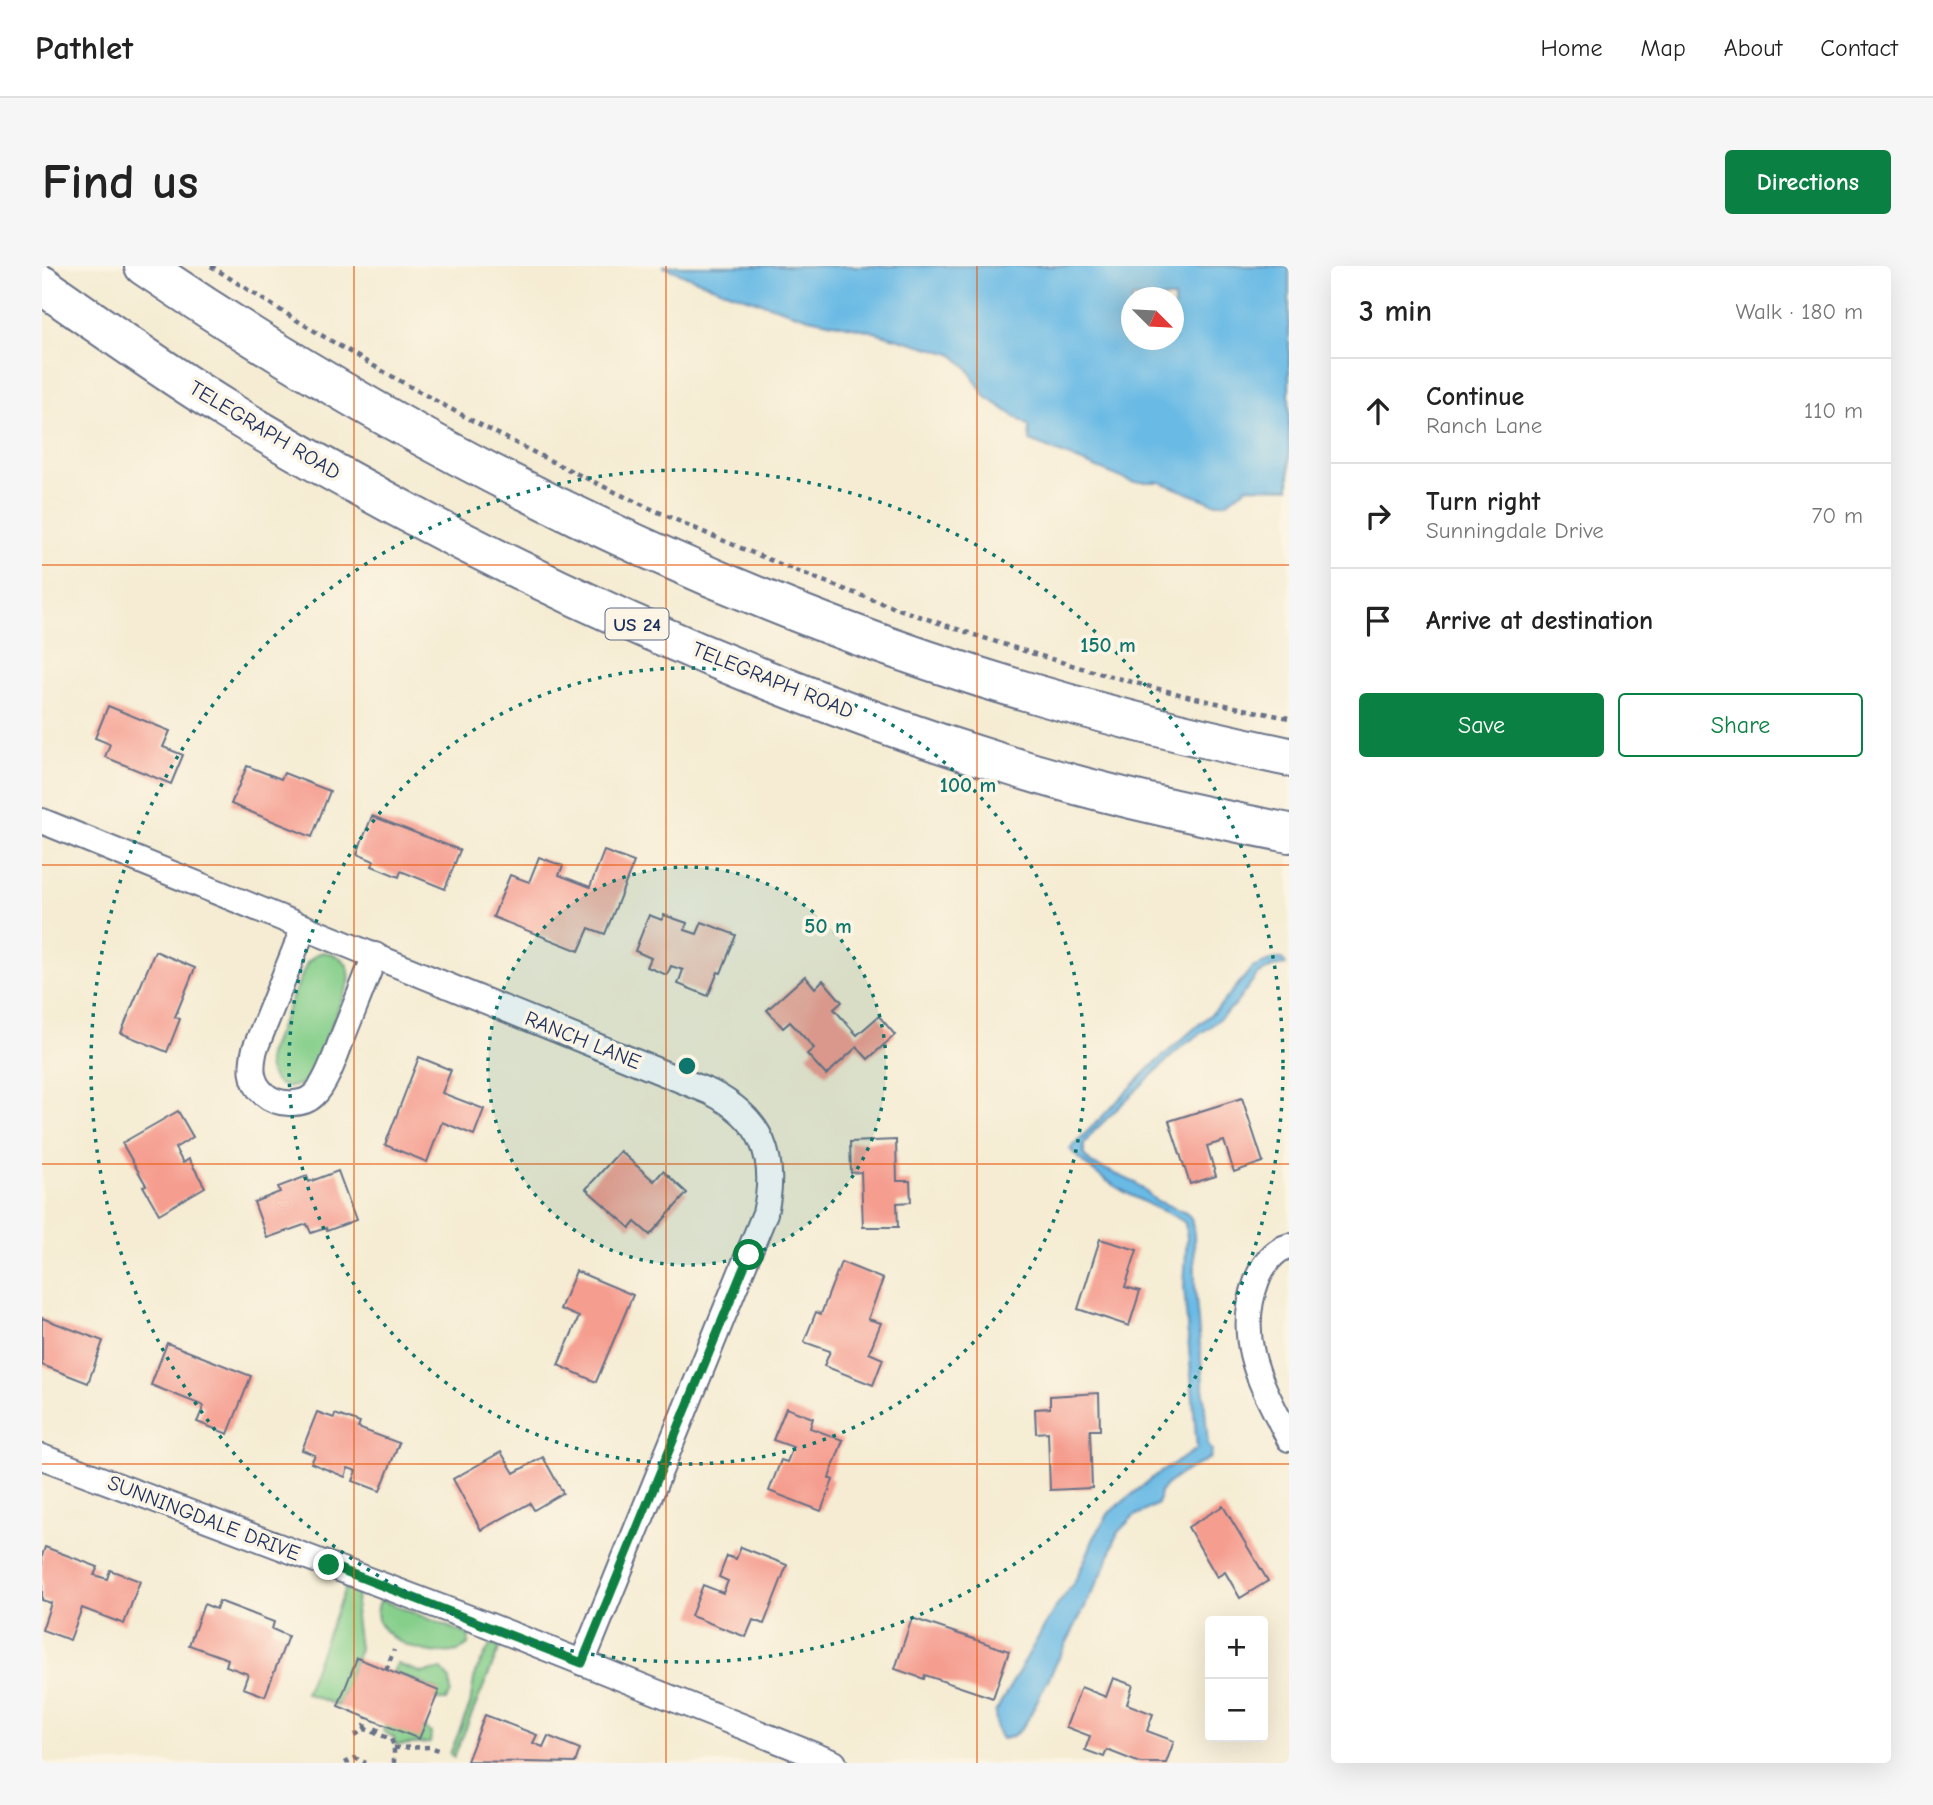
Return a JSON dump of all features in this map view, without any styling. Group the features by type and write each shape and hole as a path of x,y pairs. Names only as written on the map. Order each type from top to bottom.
{"highway":[{"path":"144,266 286,358 400,425 558,507 668,558 834,627 1005,685 1123,719 1289,757"},
{"name":"TELEGRAPH ROAD","path":"42,285 225,410 341,477 505,562 667,638 838,707 1012,767 1130,799 1289,833"}],"street":[{"name":"RANCH LANE","path":"42,821 710,1092 731,1103 749,1120 764,1142 770,1167 770,1191 765,1213 582,1663"},
{"path":"304,927 255,1049 251,1066 254,1081 263,1094 274,1102 295,1103 314,1096 330,1068 376,955"},
{"path":"1289,1246 1281,1248 1261,1268 1250,1299 1248,1336 1256,1372 1289,1439"},
{"name":"SUNNINGDALE DRIVE","path":"42,1457 488,1625 834,1763"}],"path":[{"path":"211,266 352,353 436,400 658,513 909,614 1004,645 1111,677 1289,718"},
{"path":"386,1670 394,1650"},
{"path":"365,1729 366,1717"},
{"path":"376,1732 380,1723"},
{"path":"355,1735 365,1729 391,1739 394,1763"},
{"path":"394,1748 429,1747 439,1750"},
{"path":"345,1763 355,1758 366,1763"}],"green space":[{"path":"324,952 341,958 349,971 349,983 310,1077 294,1086 286,1086 274,1080 268,1065 268,1055 307,963 317,954"},
{"path":"345,1588 357,1592 355,1617 359,1649 338,1706 305,1693"},
{"path":"381,1600 469,1635 468,1645 457,1651 442,1653 408,1645 382,1627 377,1614"},
{"path":"491,1644 500,1647 454,1757 450,1754 470,1705 475,1673"},
{"path":"397,1664 422,1673 442,1669 450,1680 451,1693 446,1700 435,1700 438,1690 393,1672"},
{"path":"386,1725 424,1728 431,1733 430,1743 396,1745 394,1738 383,1731"}],"water":[{"path":"662,266 1289,266 1289,488 1247,487 1226,503 1213,503 1160,482 1132,482 1030,441 1029,426 985,396 966,366 952,354 867,330 809,318 722,290"},
{"path":"1282,959 1286,965 1272,967 1257,975 1235,1005 1181,1047 1094,1131 1084,1144 1084,1155 1091,1163 1136,1183 1155,1200 1186,1213 1191,1218 1208,1445 1212,1450 1210,1458 1166,1485 1160,1492 1158,1504 1133,1517 1118,1532 1105,1567 1028,1719 1011,1737 1002,1739 997,1730 995,1713 1052,1613 1077,1578 1094,1538 1109,1513 1156,1475 1197,1449 1184,1286 1187,1237 1185,1223 1115,1186 1070,1149 1155,1063 1219,1007 1252,968"}],"building":[{"path":"108,706 170,731 163,747 183,755 171,784 105,757 110,744 95,738"},
{"path":"247,766 281,779 284,773 330,791 312,837 231,804"},
{"path":"372,816 460,850 445,889 401,871 399,877 372,866 374,861 357,854"},
{"path":"604,851 634,862 605,934 589,928 579,951 493,917 510,875 529,882 539,857 563,866 559,875 590,887"},
{"path":"649,915 662,920 664,915 687,923 685,930 697,934 702,922 736,935 721,973 718,972 708,996 678,984 683,970 671,966 667,975 647,967 651,958 635,951"},
{"path":"155,951 195,968 175,1017 180,1019 167,1052 121,1033"},
{"path":"805,976 815,988 823,980 842,1002 834,1009 857,1035 879,1016 895,1035 868,1059 857,1047 826,1075 807,1054 814,1048 790,1022 783,1028 767,1010"},
{"path":"419,1057 451,1070 442,1093 484,1109 474,1135 442,1122 427,1162 385,1145"},
{"path":"1242,1098 1263,1162 1234,1172 1224,1141 1207,1146 1216,1176 1190,1184 1169,1121"},
{"path":"178,1111 193,1137 175,1148 183,1163 189,1159 205,1187 159,1214 122,1143"},
{"path":"896,1140 897,1181 910,1181 911,1202 897,1203 898,1227 863,1227 861,1172 851,1173 850,1142"},
{"path":"620,1151 654,1181 663,1171 687,1193 650,1235 635,1222 630,1228 586,1189"},
{"path":"338,1171 356,1220 327,1231 326,1228 311,1233 307,1224 267,1238 254,1202 280,1192 278,1187 307,1176 309,1182"},
{"path":"1100,1239 1137,1250 1125,1287 1140,1291 1129,1326 1078,1309"},
{"path":"841,1262 883,1279 868,1319 881,1323 869,1353 883,1359 873,1385 824,1366 830,1351 804,1342 816,1312 821,1314"},
{"path":"576,1271 633,1295 596,1382 558,1365 579,1317 560,1309"},
{"path":"42,1318 103,1341 88,1383 42,1365"},
{"path":"167,1343 251,1376 228,1434 197,1422 204,1406 151,1385"},
{"path":"1099,1393 1100,1430 1090,1430 1092,1488 1050,1490 1048,1432 1036,1433 1035,1409 1050,1408 1050,1396"},
{"path":"786,1408 813,1418 810,1428 843,1440 829,1478 833,1480 821,1511 769,1491 781,1460 787,1462 793,1447 773,1440"},
{"path":"317,1412 334,1418 335,1414 360,1423 358,1428 399,1443 380,1491 353,1481 357,1471 348,1468 345,1477 311,1463 315,1455 302,1450"},
{"path":"501,1452 514,1473 543,1457 563,1493 534,1510 530,1503 481,1530 453,1479"},
{"path":"1223,1506 1268,1581 1240,1598 1225,1572 1217,1577 1188,1527"},
{"path":"45,1547 98,1567 94,1575 107,1579 110,1570 140,1581 124,1624 82,1608 70,1640 42,1630 51,1603 42,1600 42,1556"},
{"path":"741,1547 787,1565 764,1624 753,1620 746,1637 691,1616 703,1585 723,1593 728,1581 719,1577 727,1556 736,1559"},
{"path":"219,1601 274,1622 272,1629 288,1636 265,1696 243,1688 248,1674 226,1666 228,1659 189,1645 204,1604 216,1609"},
{"path":"912,1618 1009,1651 993,1698 925,1675 924,1679 895,1669"},
{"path":"357,1658 439,1691 419,1739 338,1706"},
{"path":"1113,1678 1133,1685 1127,1704 1153,1714 1147,1731 1174,1741 1166,1763 1140,1763 1107,1750 1104,1757 1085,1750 1090,1736 1066,1727 1081,1687 1106,1697"},
{"path":"485,1715 537,1735 533,1743 543,1747 548,1736 580,1749 575,1763 467,1761"}],"route":[{"path":"329,1565 582,1663 749,1255"}]}
